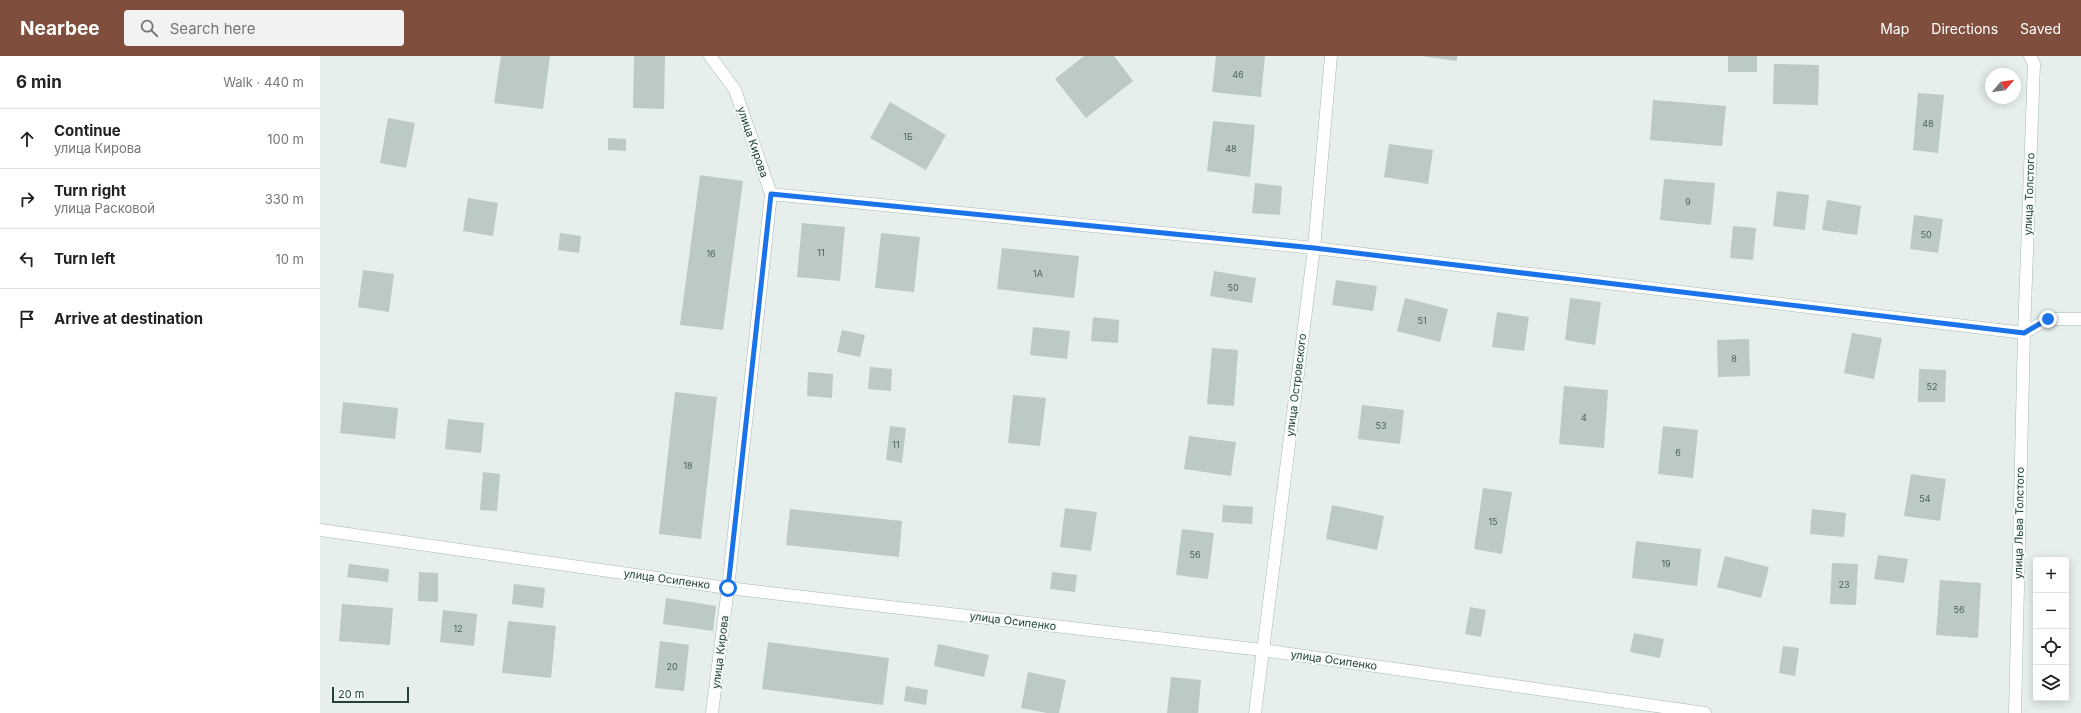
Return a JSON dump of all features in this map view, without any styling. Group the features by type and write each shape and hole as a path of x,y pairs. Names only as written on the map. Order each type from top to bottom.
{"street":[{"name":"улица Кирова","path":"710,56 735,90 771,194 728,588 712,713"},
{"name":"улица Островского","path":"1255,713 1314,248 1331,56"},
{"name":"улица Толстого","path":"2024,333 2034,64 2030,56"},
{"path":"771,194 1314,248 2024,333 2048,319 2081,318"},
{"name":"улица Льва Толстого","path":"2015,713 2024,333"},
{"name":"улица Осипенко","path":"320,530 728,588 1262,650 1705,713"}],"building":[{"path":"501,56 550,56 543,109 494,103"},
{"path":"634,56 665,56 664,109 633,108"},
{"path":"1084,56 1114,56 1133,81 1086,118 1055,79"},
{"path":"1216,56 1265,56 1261,97 1212,92"},
{"path":"1421,56 1457,56 1457,61"},
{"path":"1728,56 1757,56 1757,72 1728,72"},
{"path":"1774,64 1819,65 1818,105 1773,104"},
{"path":"1918,93 1944,95 1938,153 1913,150"},
{"path":"1653,100 1726,106 1722,146 1650,140"},
{"path":"890,102 946,135 926,170 870,138"},
{"path":"388,118 415,123 406,168 380,163"},
{"path":"1213,121 1255,125 1250,177 1207,171"},
{"path":"608,138 626,139 626,151 608,150"},
{"path":"1389,144 1433,150 1428,184 1384,177"},
{"path":"700,175 743,181 723,330 680,325"},
{"path":"1664,179 1715,183 1711,225 1660,220"},
{"path":"1255,183 1282,186 1280,215 1252,213"},
{"path":"1777,191 1809,195 1805,230 1773,226"},
{"path":"468,198 498,203 493,236 463,231"},
{"path":"1827,200 1861,206 1857,235 1822,230"},
{"path":"1914,215 1943,219 1938,253 1910,249"},
{"path":"802,223 845,227 840,281 797,277"},
{"path":"1733,226 1756,228 1753,260 1730,258"},
{"path":"560,233 581,236 579,253 558,250"},
{"path":"881,233 920,237 914,292 875,288"},
{"path":"1002,248 1079,256 1074,298 997,289"},
{"path":"363,270 394,274 389,312 358,307"},
{"path":"1214,271 1256,278 1252,303 1210,296"},
{"path":"1336,280 1377,286 1373,311 1332,305"},
{"path":"1405,298 1448,309 1440,342 1397,331"},
{"path":"1570,298 1601,302 1595,345 1565,340"},
{"path":"1497,312 1529,317 1524,351 1492,347"},
{"path":"1093,317 1119,320 1118,343 1091,341"},
{"path":"1033,327 1070,331 1067,359 1030,355"},
{"path":"842,330 865,335 860,357 837,352"},
{"path":"1852,333 1882,338 1874,379 1844,373"},
{"path":"1749,339 1750,376 1718,377 1717,340"},
{"path":"1212,348 1238,350 1234,406 1207,404"},
{"path":"870,367 892,369 891,391 868,389"},
{"path":"1919,369 1946,370 1945,402 1918,402"},
{"path":"808,372 833,374 832,398 807,396"},
{"path":"1564,386 1608,390 1604,448 1559,444"},
{"path":"675,392 717,397 701,539 659,534"},
{"path":"1013,395 1046,398 1040,446 1008,443"},
{"path":"343,402 398,408 395,439 340,433"},
{"path":"1362,405 1404,410 1400,444 1358,439"},
{"path":"448,419 484,423 481,453 445,449"},
{"path":"890,426 906,428 902,463 886,460"},
{"path":"1663,426 1698,430 1693,478 1658,474"},
{"path":"1189,436 1236,442 1231,476 1184,469"},
{"path":"483,472 500,474 497,511 480,510"},
{"path":"1911,474 1946,479 1940,521 1904,516"},
{"path":"1483,488 1512,492 1502,554 1474,549"},
{"path":"1223,505 1253,507 1252,524 1222,522"},
{"path":"1332,505 1384,516 1377,550 1326,539"},
{"path":"1065,508 1097,512 1091,551 1060,547"},
{"path":"790,509 902,521 899,557 786,545"},
{"path":"1812,509 1846,513 1844,537 1810,534"},
{"path":"1182,529 1214,533 1208,579 1176,575"},
{"path":"1636,541 1701,549 1697,586 1632,578"},
{"path":"1878,555 1908,559 1904,583 1874,579"},
{"path":"1725,556 1769,567 1761,598 1717,587"},
{"path":"1832,563 1858,564 1856,605 1830,604"},
{"path":"349,564 389,569 388,582 347,577"},
{"path":"419,572 438,573 438,602 418,601"},
{"path":"1052,572 1077,575 1075,592 1050,589"},
{"path":"1940,580 1981,583 1978,638 1936,635"},
{"path":"514,584 545,588 543,608 512,604"},
{"path":"666,598 716,606 713,631 663,624"},
{"path":"342,604 393,608 390,645 339,641"},
{"path":"1470,607 1486,610 1481,637 1465,634"},
{"path":"443,610 477,614 474,646 440,642"},
{"path":"508,621 556,626 551,678 502,673"},
{"path":"1634,633 1664,639 1660,658 1630,652"},
{"path":"660,641 689,645 684,691 655,688"},
{"path":"768,642 889,658 883,705 762,689"},
{"path":"938,644 989,655 984,677 934,666"},
{"path":"1783,646 1799,648 1795,676 1779,673"},
{"path":"1028,672 1066,680 1059,713 1047,713 1021,708"},
{"path":"1171,677 1201,680 1198,713 1167,713"},
{"path":"906,686 928,690 926,705 904,701"}],"route":[{"path":"728,588 771,194 1314,248 2024,333 2048,319"}]}
